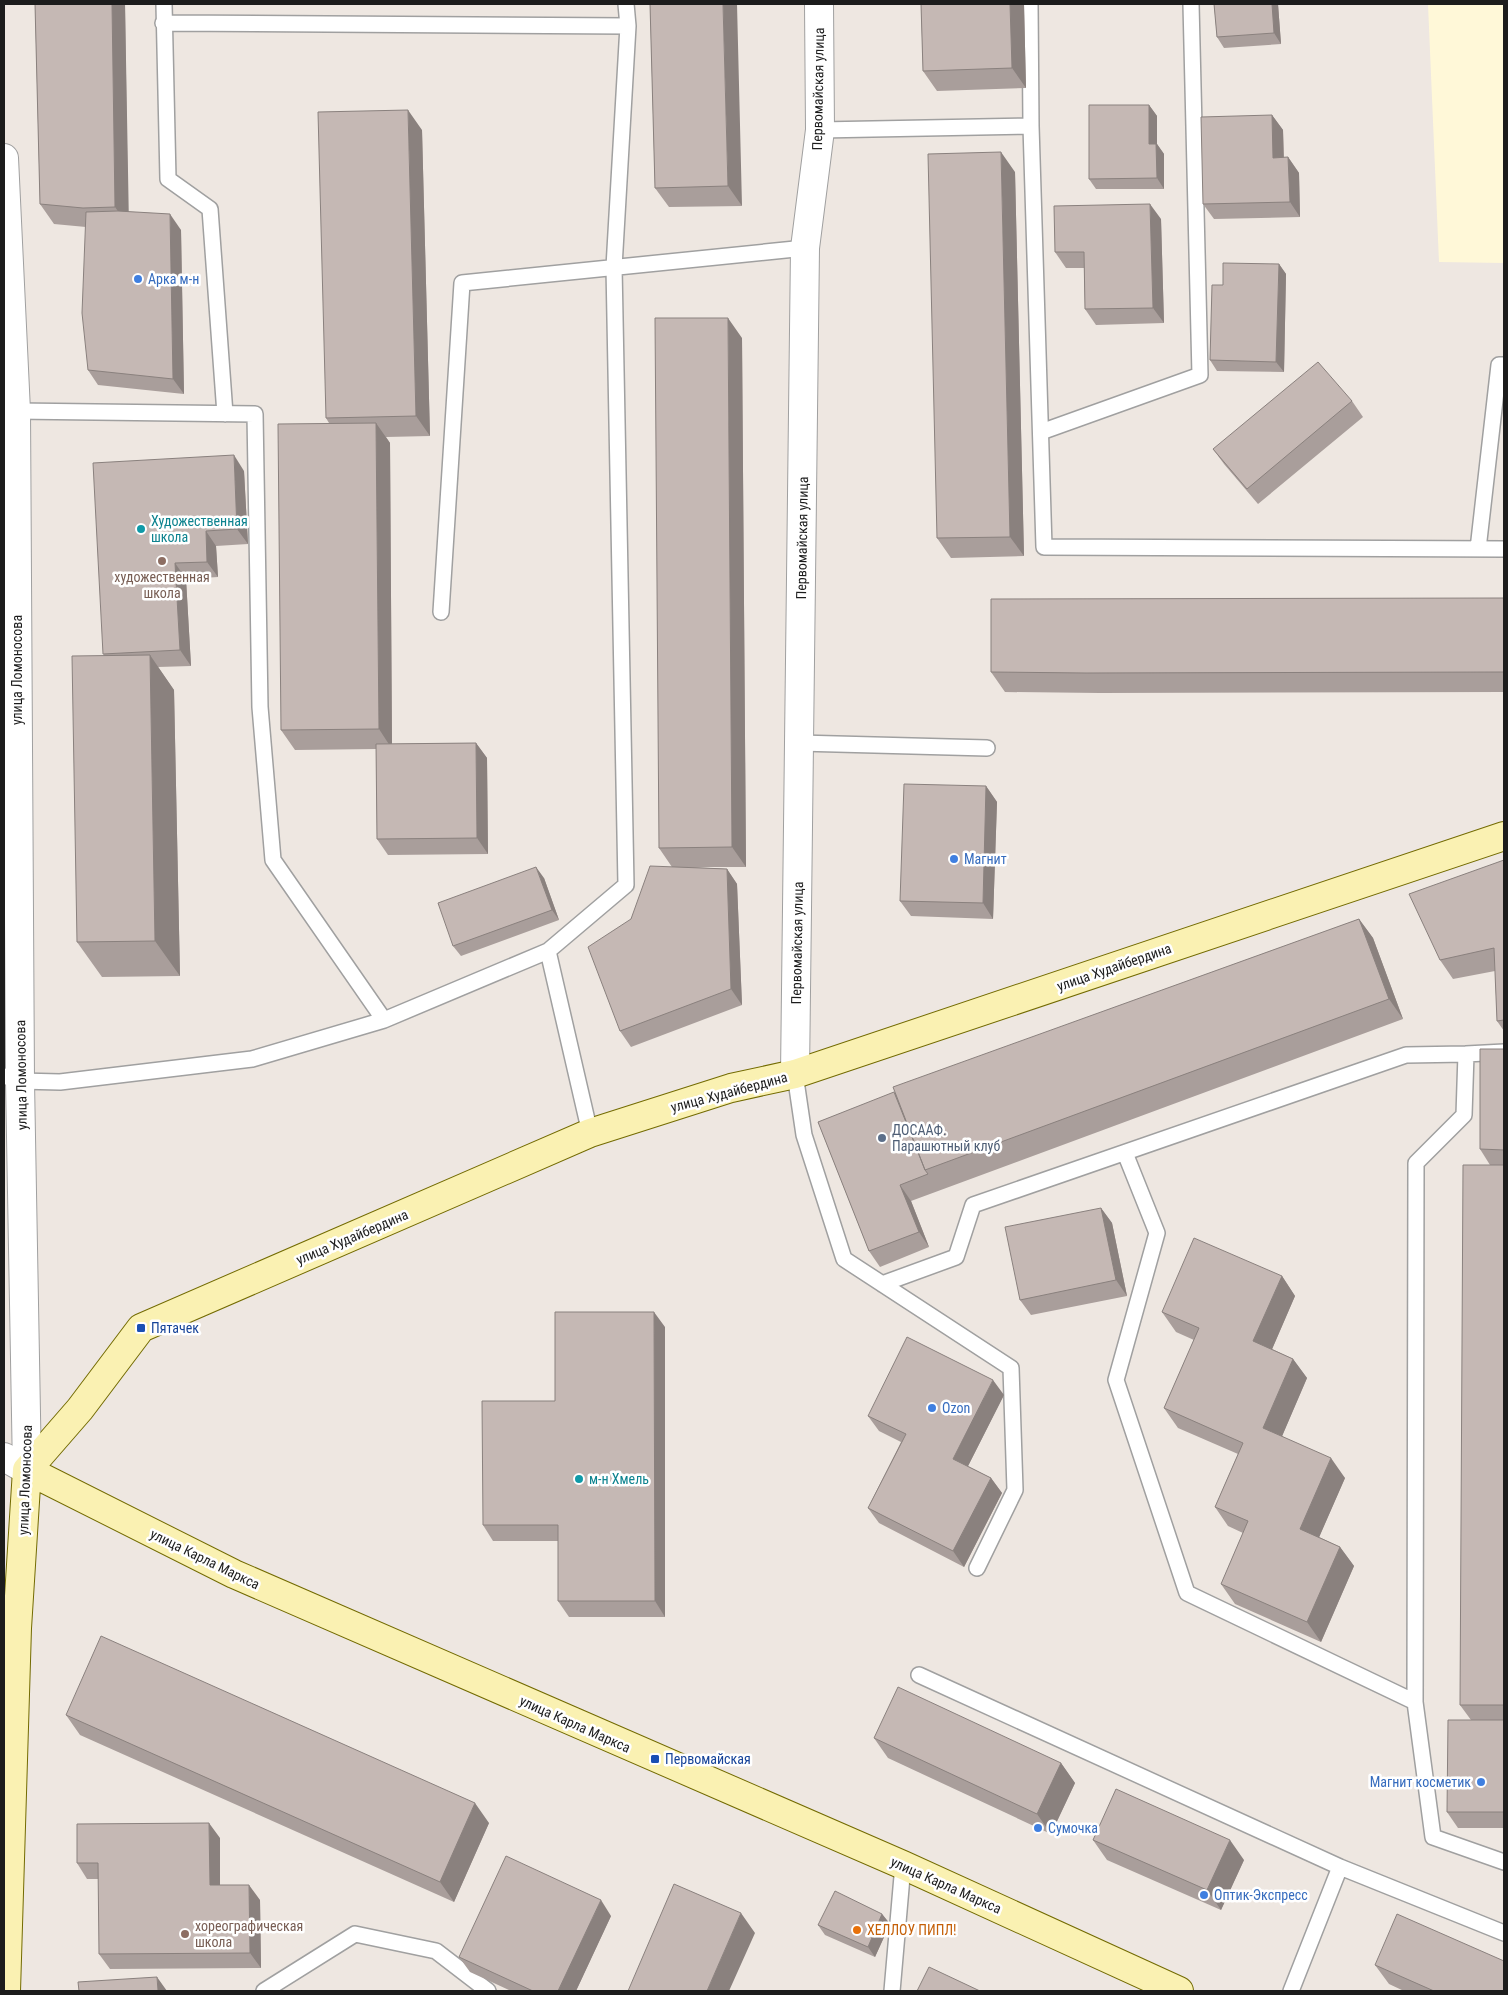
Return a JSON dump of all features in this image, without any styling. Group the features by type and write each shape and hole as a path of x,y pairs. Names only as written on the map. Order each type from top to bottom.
{"main road":[{"name":"улица Худайбердина","path":"27,1470 80,1410 141,1328 590,1134 731,1088 795,1074 1504,836"},
{"name":"улица Карла Маркса","path":"27,1470 234,1574 903,1866 1179,1991"},
{"name":"улица Ломоносова","path":"6,1991 17,1628 27,1470"}],"street":[{"name":"Первомайская улица","path":"795,1074 805,248 820,130 819,4"},
{"name":"улица Ломоносова","path":"4,158 16,411 11,701 12,1078 27,1470"},
{"name":"улица Карла Маркса","path":"4,1457 27,1470"}],"lane":[{"path":"164,4 168,179 210,208 225,414"},
{"path":"12,1078 60,1082 252,1059 384,1020 548,951 626,884 614,267 628,26 626,4"},
{"path":"1030,4 1031,126 1044,547 1504,549"},
{"path":"1040,432 1200,376 1191,4"},
{"path":"163,23 628,26"},
{"path":"820,130 1031,126"},
{"path":"441,612 462,283 805,248"},
{"path":"1478,549 1499,365 1504,365"},
{"path":"16,411 255,414 260,707 273,860 384,1020"},
{"path":"799,742 987,748"},
{"path":"548,951 590,1134"},
{"path":"882,1284 956,1257 973,1205 1406,1055 1504,1052"},
{"path":"1466,1054 1464,1115 1416,1163 1415,1702 1432,1837 1504,1862"},
{"path":"795,1074 804,1135 844,1259 1011,1368 1015,1490 978,1568"},
{"path":"1125,1153 1157,1233 1116,1380 1187,1593 1415,1702"},
{"path":"919,1675 1340,1867 1504,1933"},
{"path":"892,1991 903,1866"},
{"path":"1291,1991 1340,1867"},
{"path":"264,1991 355,1934 436,1951 488,1991"}],"shaded area":[{"path":"1428,4 1504,4 1504,263 1439,262"}],"building":[{"path":"35,4 112,4 115,207 83,208 40,204"},
{"path":"650,4 723,4 728,186 655,188"},
{"path":"921,4 1010,4 1012,68 923,71"},
{"path":"1214,4 1272,4 1274,33 1217,37"},
{"path":"1089,105 1149,105 1149,144 1156,144 1157,178 1089,179"},
{"path":"408,110 416,416 326,418 318,112"},
{"path":"1272,115 1273,158 1288,157 1290,202 1203,204 1201,117"},
{"path":"1001,152 1010,537 937,538 928,154"},
{"path":"1150,204 1153,308 1085,309 1084,252 1055,252 1054,206"},
{"name":"Арка м-н","path":"118,211 170,214 173,379 88,370 82,313 86,212"},
{"path":"1223,263 1279,264 1276,362 1210,360 1212,285 1223,285"},
{"path":"655,318 728,318 732,847 659,848"},
{"path":"1318,362 1352,401 1247,489 1213,449"},
{"path":"376,423 379,729 281,730 278,424"},
{"name":"художественная школа","path":"234,455 237,529 206,531 207,562 175,563 180,650 103,654 93,463"},
{"path":"1504,598 1504,672 991,672 991,599"},
{"path":"150,655 155,941 77,942 72,656"},
{"path":"476,743 477,838 377,839 376,744"},
{"name":"Магнит","path":"904,784 986,786 983,903 900,901"},
{"path":"1504,860 1504,1020 1497,1021 1494,948 1440,960 1409,894"},
{"path":"650,866 727,869 731,989 620,1031 588,947 631,919"},
{"path":"536,867 552,910 453,946 438,903"},
{"path":"1359,919 1389,999 925,1170 893,1087"},
{"path":"1480,1049 1504,1049 1504,1150 1480,1149"},
{"path":"894,1092 928,1174 900,1185 919,1232 869,1251 818,1122"},
{"path":"1463,1165 1504,1165 1504,1705 1460,1705"},
{"path":"1101,1208 1116,1280 1020,1300 1005,1227"},
{"path":"1194,1238 1282,1276 1253,1341 1293,1359 1263,1428 1331,1458 1300,1529 1340,1547 1307,1622 1221,1584 1248,1521 1215,1507 1243,1443 1164,1408 1199,1328 1162,1312"},
{"name":"м-н Хмель","path":"555,1312 654,1312 655,1601 558,1601 558,1525 483,1525 482,1401 555,1401"},
{"path":"907,1337 993,1380 953,1459 991,1478 953,1551 868,1508 906,1434 868,1416"},
{"path":"101,1636 475,1803 440,1882 66,1715"},
{"path":"898,1687 1061,1763 1037,1814 874,1738"},
{"name":"Магнит косметик","path":"1448,1720 1504,1720 1504,1812 1447,1812"},
{"path":"1116,1789 1230,1840 1207,1890 1093,1840"},
{"name":"хореографическая школа","path":"209,1823 210,1885 249,1885 250,1953 99,1954 98,1863 77,1863 77,1824"},
{"path":"506,1856 601,1900 558,1991 533,1991 459,1957"},
{"path":"674,1884 741,1913 707,1991 628,1991"},
{"name":"ХЕЛЛОУ ПИПЛ!","path":"835,1891 882,1914 868,1947 818,1925"},
{"path":"1397,1914 1504,1961 1504,1991 1434,1991 1375,1965"},
{"path":"929,1967 980,1991 917,1991"},
{"path":"157,1977 158,1991 79,1991 78,1982"}],"place":[{"name":"Арка м-н","path":"138,279"},
{"name":"Художественная школа","path":"141,529"},
{"name":"художественная школа","path":"162,561"},
{"name":"Магнит","path":"954,859"},
{"name":"ДОСААФ. Парашютный клуб","path":"882,1138"},
{"name":"Пятачек","path":"141,1328"},
{"name":"Ozon","path":"932,1408"},
{"name":"м-н Хмель","path":"579,1479"},
{"name":"Первомайская","path":"655,1759"},
{"name":"Магнит косметик","path":"1481,1782"},
{"name":"Сумочка","path":"1038,1828"},
{"name":"Оптик-Экспресс","path":"1204,1895"},
{"name":"ХЕЛЛОУ ПИПЛ!","path":"857,1930"},
{"name":"хореографическая школа","path":"185,1934"}]}
